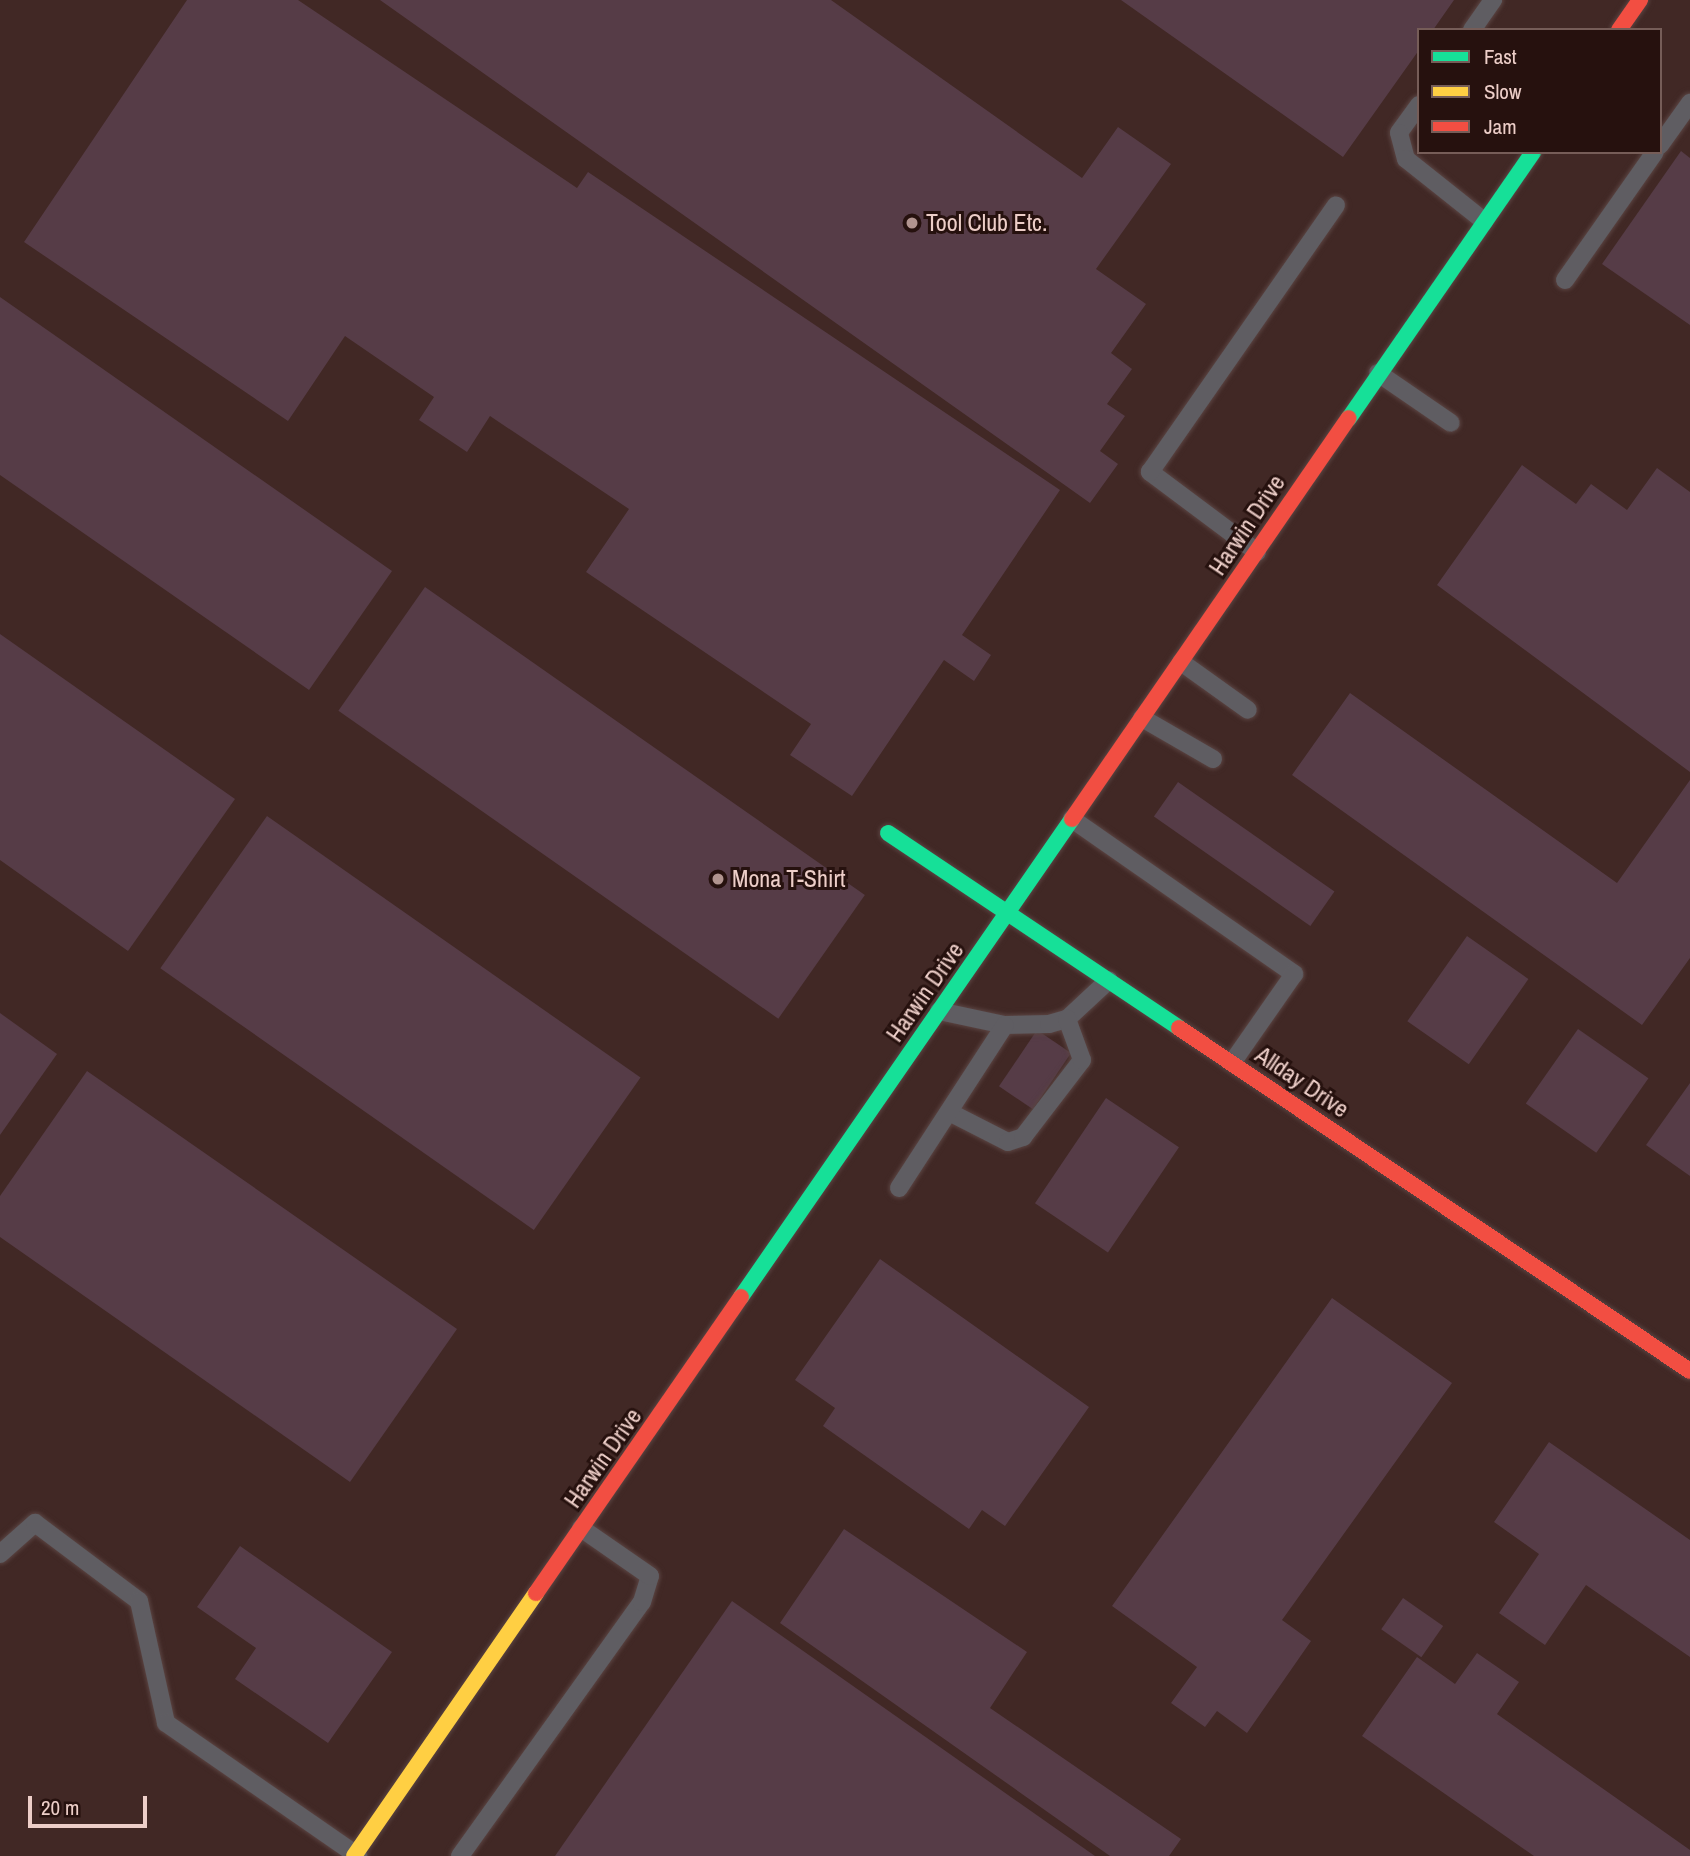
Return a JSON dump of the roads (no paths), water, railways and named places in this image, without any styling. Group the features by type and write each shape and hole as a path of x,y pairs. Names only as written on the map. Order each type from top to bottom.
{"main road":[{"path":"1620,28 1640,0"},
{"name":"Harwin Drive","path":"356,1855 1532,154"},
{"name":"Allday Drive","path":"888,833 1690,1371"}],"lane":[{"path":"1473,28 1493,0"},
{"path":"1662,142 1690,103"},
{"path":"1417,108 1399,133 1406,159 1484,221"},
{"path":"1565,280 1654,154"},
{"path":"1257,552 1150,472 1336,205"},
{"path":"1378,373 1451,423"},
{"path":"1181,663 1248,710"},
{"path":"1142,719 1213,759"},
{"path":"1073,819 1294,974 1233,1063"},
{"path":"939,1011 1005,1025 1067,1019 1109,980"},
{"path":"948,1111 1008,1142 1023,1137 1082,1060 1067,1019"},
{"path":"899,1188 1005,1025"},
{"path":"0,1554 36,1523 139,1601 166,1723 356,1855"},
{"path":"460,1856 642,1602 650,1576 581,1528"}],"place":[{"name":"Tool Club Etc.","path":"912,223"},
{"name":"Mona T-Shirt","path":"718,879"}]}
